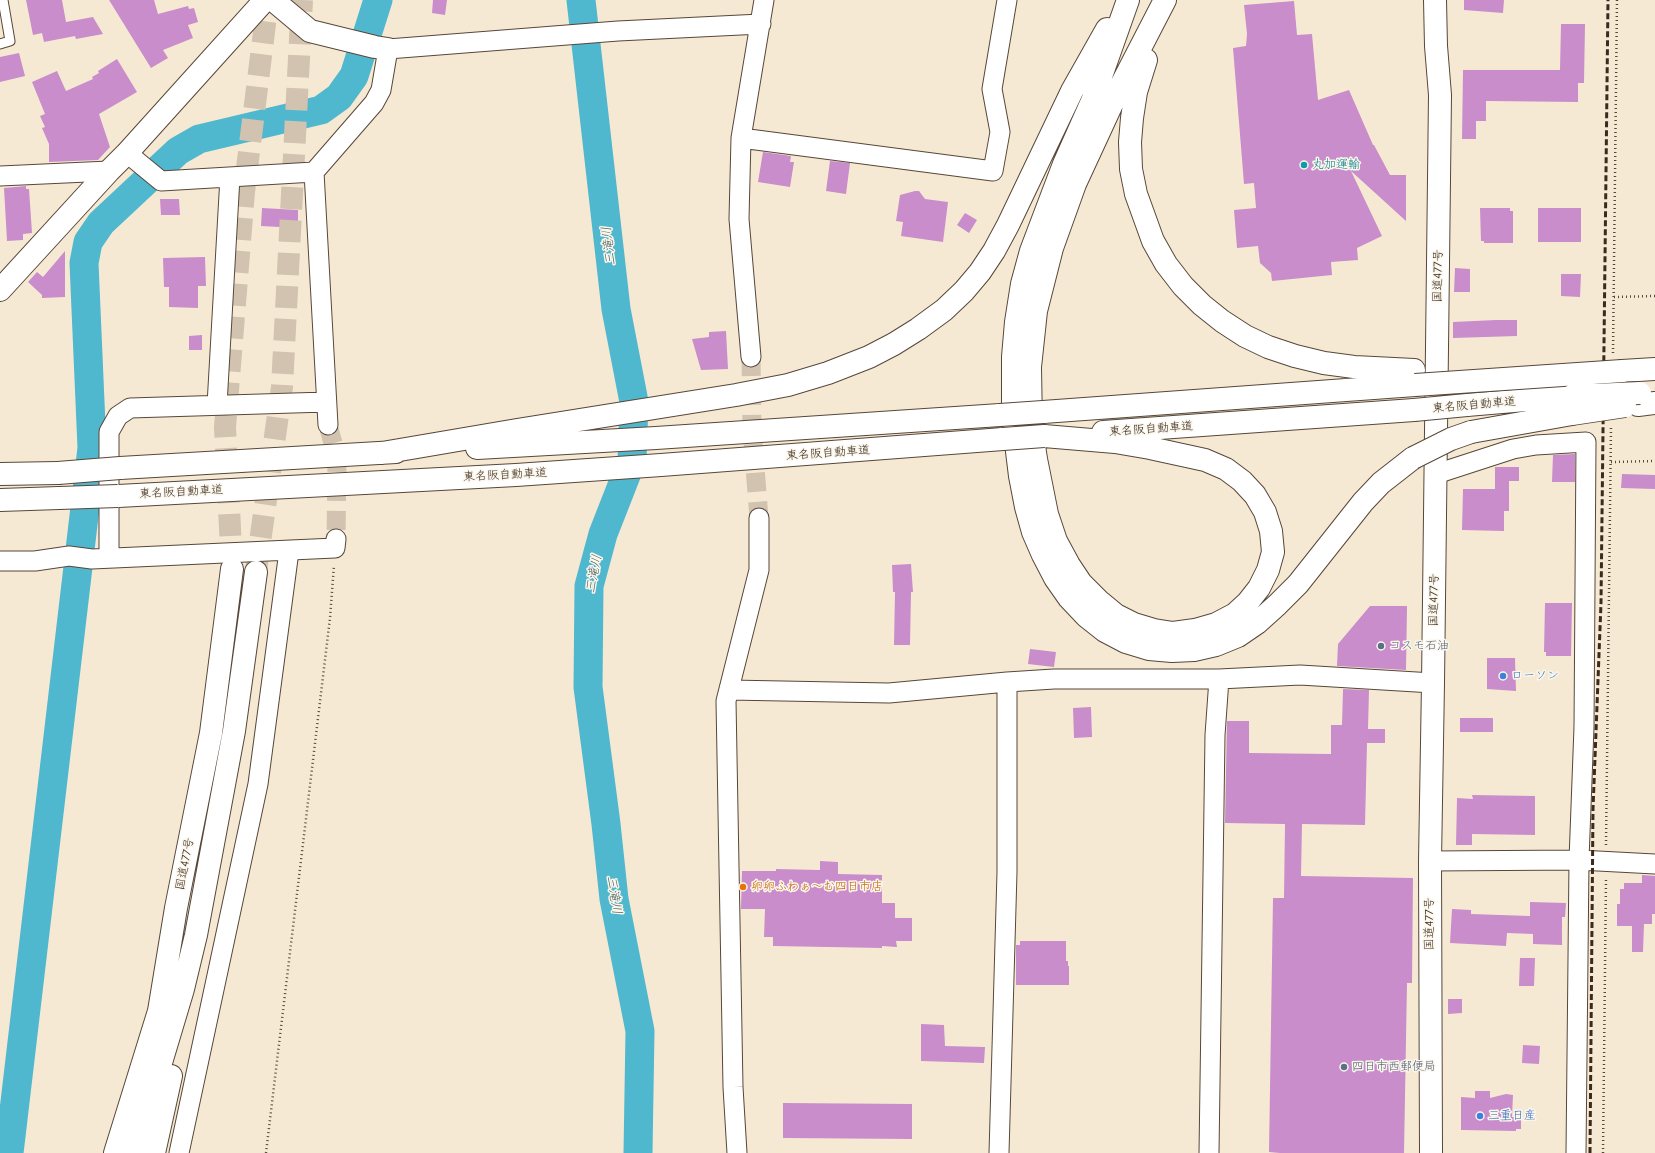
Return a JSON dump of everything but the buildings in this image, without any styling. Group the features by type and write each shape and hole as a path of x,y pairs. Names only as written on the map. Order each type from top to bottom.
{"main road":[{"path":"0,290 109,171 134,158 265,0"},
{"path":"273,0 310,31 381,48"},
{"path":"517,438 656,408 736,396 788,385 828,373 869,357 918,329 944,310 964,291 980,272 994,251 1072,91 1123,0"},
{"path":"1128,0 1093,99 1059,177 1031,251 1022,284 1016,322 1013,357 1013,419 1020,476 1026,507 1034,532 1043,555 1055,578 1069,598 1086,616 1105,631 1126,642 1149,649 1172,651 1194,650 1238,636 1257,623 1298,584 1363,502 1381,483 1413,458 1432,448 1471,432 1572,405 1647,398"},
{"path":"1165,0 1136,92 1130,142 1132,170 1136,194 1153,241 1166,264 1182,286 1202,305 1239,332 1268,347 1324,364 1414,378"},
{"path":"1044,436 1115,442 1150,448 1205,460 1226,469 1242,481 1255,495 1265,512 1271,532 1273,552 1268,570 1259,588 1248,602 1234,614 1216,624 1195,630 1173,633 1154,630 1134,624 1116,615 1081,583 1056,541 1046,514 1036,460 1031,426 1030,367 1036,310 1052,248 1062,216 1075,184 1118,91 1165,0"},
{"name":"国道477号","path":"1431,1153 1430,861 1440,95 1436,46 1435,0"},
{"name":"国道477号","path":"1440,95 1446,46 1449,0"},
{"name":"東名阪自動車道","path":"0,474 58,473 382,453 517,438 656,438 1000,415 1414,378 1572,374 1655,369"},
{"name":"東名阪自動車道","path":"0,500 118,496 516,475 1466,405 1572,405"},
{"name":"国道477号","path":"115,1153 159,1011 176,908 212,733 232,569"},
{"name":"国道477号","path":"134,1153 184,989 196,935 234,731 256,572"},
{"path":"100,1153 176,908"},
{"path":"154,1153 196,967 196,935"}],"street":[{"path":"751,357 739,219 742,138 764,0"},
{"path":"742,138 993,171 1000,132 992,89 1007,0"},
{"path":"328,425 314,172 374,103 381,90 381,48 618,31 761,24"},
{"path":"134,158 161,182 314,172"},
{"path":"0,176 109,171"},
{"path":"217,405 230,177"},
{"path":"101,558 109,432 118,416 130,408 326,402"},
{"path":"1436,474 1513,449 1536,445 1586,442 1584,727 1580,860 1576,1153"},
{"path":"737,1153 733,1079 726,701 758,570 759,518"},
{"path":"0,561 35,561 69,556 101,558 289,550 335,544"},
{"path":"179,1153 258,784 289,550"},
{"path":"729,690 889,693 1054,679 1219,679 1300,675 1433,683"},
{"path":"1208,1153 1215,735 1219,679"},
{"path":"999,1153 1007,872 1007,682"},
{"path":"1430,861 1606,860 1622,863 1655,864"}],"lane":[{"path":"0,44 10,41 3,0"}],"path":[{"path":"1617,0 1614,297 1655,296"},
{"path":"1603,1153 1611,462 1655,461"},
{"path":"266,1153 329,626 335,544"}],"waterway":[{"path":"9,1153 92,448 84,263 88,242 101,223 178,151 199,139 321,110 339,97 354,76 378,0"},
{"name":"三滝川","path":"581,0 616,309 634,402 632,460 603,534 589,586 588,687 614,899 640,1031 638,1153"}],"tunnel":[{"path":"232,569 225,427 244,192 268,0"},
{"path":"256,570 282,387 302,0"},
{"path":"751,357 752,430 759,518"},
{"path":"328,425 337,458 336,539"}],"railway":[{"path":"1590,1153 1593,809 1601,603 1608,0"}],"place":[{"name":"丸加運輸","path":"1304,165"},
{"name":"コスモ石油","path":"1381,646"},
{"name":"ローソン","path":"1503,676"},
{"name":"卵卵ふわぁ～む四日市店","path":"743,887"},
{"name":"四日市西郵便局","path":"1344,1067"},
{"name":"三重日産","path":"1480,1116"}]}
